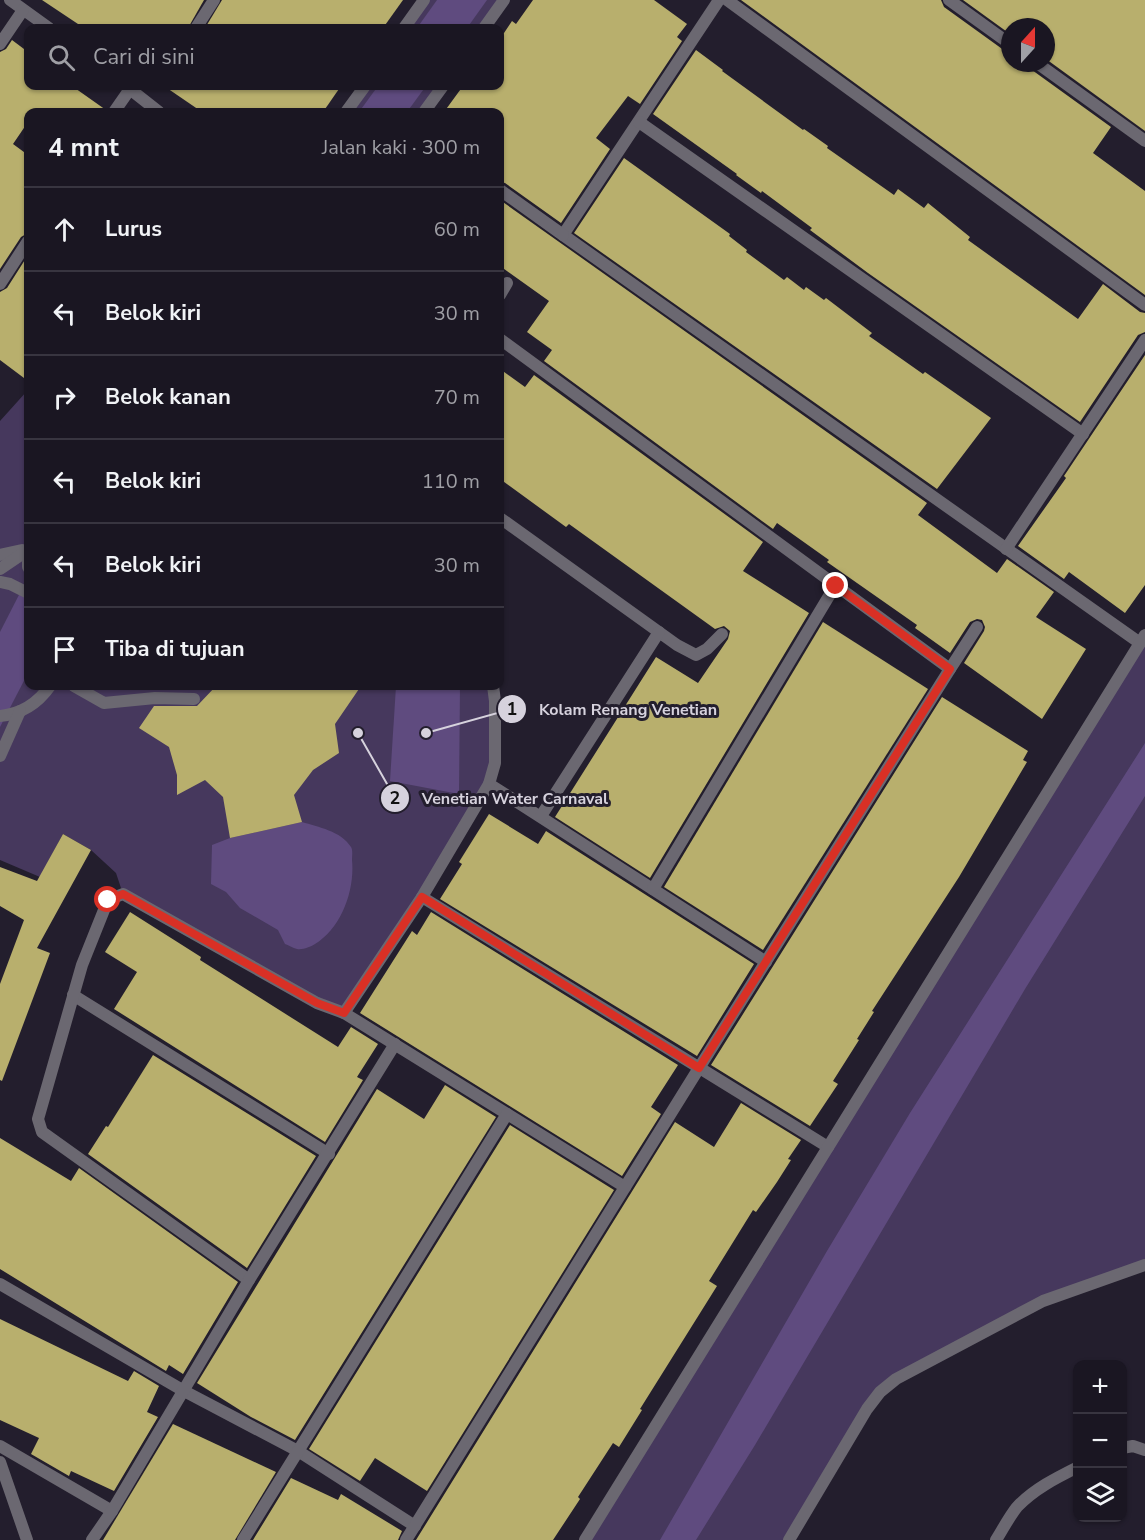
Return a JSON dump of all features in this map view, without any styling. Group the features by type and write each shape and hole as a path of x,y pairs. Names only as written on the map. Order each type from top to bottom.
{"street":[{"path":"10,0 43,24"},
{"path":"199,24 214,0"},
{"path":"407,24 424,0"},
{"path":"487,24 504,0"},
{"path":"563,235 719,0"},
{"path":"727,0 1145,305"},
{"path":"949,0 1001,38"},
{"path":"0,44 23,10"},
{"path":"1049,72 1145,141"},
{"path":"116,108 126,90"},
{"path":"132,90 154,108"},
{"path":"349,108 362,90"},
{"path":"427,108 441,90"},
{"path":"639,122 1083,434"},
{"path":"504,193 1006,549 1142,639 585,1540"},
{"path":"0,284 24,247"},
{"path":"504,288 507,283"},
{"path":"1006,549 1145,340"},
{"path":"504,342 950,669"},
{"path":"504,521 677,645 696,655 707,649 722,634"},
{"path":"0,555 24,550"},
{"path":"0,569 24,552"},
{"path":"0,582 24,591"},
{"path":"653,889 836,586"},
{"path":"406,1540 699,1068 977,627"},
{"path":"541,816 659,632"},
{"path":"0,716 20,711 34,703 46,690"},
{"path":"81,690 104,703 155,698 194,699"},
{"path":"344,1013 422,897 489,784 495,763 494,690"},
{"path":"0,756 20,711"},
{"path":"489,784 766,962"},
{"path":"249,1280 42,1132 38,1119 82,965 108,900 123,894 317,1003 344,1013 625,1187"},
{"path":"422,897 828,1147"},
{"path":"73,995 329,1154"},
{"path":"92,1540 112,1511 249,1280 395,1044"},
{"path":"243,1540 507,1114"},
{"path":"789,1540 867,1409 880,1392 896,1379 1043,1301 1145,1265"},
{"path":"0,1284 184,1391 298,1451 415,1526"},
{"path":"0,1446 112,1511"},
{"path":"1127,1447 1133,1446 1145,1450"},
{"path":"0,1462 27,1540"},
{"path":"996,1540 1017,1508 1035,1491 1075,1468"}],"shaded area":[{"path":"424,0 504,0 487,24 407,24"},
{"path":"437,0 487,0 470,24 420,24"},
{"path":"362,90 440,90 427,108 349,108"},
{"path":"375,90 423,90 410,108 362,108"},
{"path":"24,394 24,690 493,690 489,784 344,1013 123,894 116,873 91,850 63,834 40,877 0,860 0,421"},
{"path":"24,586 24,681 0,727 0,632"},
{"path":"1145,635 1145,1265 1043,1301 880,1392 789,1540 585,1540"},
{"path":"396,690 460,690 459,794 390,781"},
{"path":"1145,743 1145,796 1025,989 755,1445 696,1540 660,1540 827,1251 910,1113"},
{"path":"302,822 329,830 347,842 352,850 352,872 348,896 339,919 315,944 295,949 285,944 278,930 240,908 226,892 211,884 212,845 230,838"}],"building":[{"path":"42,0 204,0 190,24 78,24"},
{"path":"222,0 403,0 386,24 207,24"},
{"path":"533,0 654,0 687,24 677,37 682,41 640,104 628,96 596,138 610,149 561,223 504,183 504,108 447,108 460,90 504,90 504,33 512,21 516,24"},
{"path":"741,0 941,0 944,7 1001,48 1001,72 1035,72 1111,127 1093,153 1145,191 1145,295"},
{"path":"963,0 1145,0 1145,131 1055,66 1055,18 1001,18 1001,27"},
{"path":"12,40 24,49 24,90 78,90 103,108 24,108 24,128 13,144 24,152 24,235 0,269 0,52 6,49"},
{"path":"696,50 894,195 898,189 924,208 928,203 970,237 968,240 1078,319 1103,284 1140,312 1145,313 1145,332 1138,335 1080,422 868,273 762,191 761,193 653,114"},
{"path":"170,90 338,90 326,108 196,108"},
{"path":"624,158 730,234 729,236 747,250 746,252 784,280 787,277 804,290 806,287 824,300 826,298 872,333 869,336 991,418 937,489 574,233"},
{"path":"504,203 927,503 918,515 997,573 1007,559 1054,592 1036,617 1086,649 1042,719 964,663 984,631 982,620 977,619 970,622 950,653 915,628 917,625 827,562 829,560 777,523 773,529 544,361 552,350 527,332 549,301 504,269"},
{"path":"24,261 24,378 0,360 0,292 7,288"},
{"path":"1145,355 1145,585 1125,613 1069,572 1064,579 1018,546 1066,478 1064,476"},
{"path":"504,372 525,387 534,375 763,542 743,571 809,613 650,878 555,817 656,657 698,683 728,639 730,631 724,626 715,629 569,524 566,527 504,482"},
{"path":"823,622 928,689 763,950 664,887"},
{"path":"212,690 358,690 335,724 339,753 313,770 294,795 302,822 230,838 223,797 205,780 177,795 177,775 169,747 139,728 154,706 197,706"},
{"path":"942,697 1028,751 1023,760 1027,762 959,877 872,1011 874,1012 857,1039 859,1040 833,1081 838,1084 810,1126 711,1065"},
{"path":"489,814 538,844 546,831 754,964 697,1056 440,899 462,864 459,862"},
{"path":"63,834 91,850 37,948 50,953 2,1081 0,1080 0,984 24,920 0,906 0,867 37,881"},
{"path":"130,912 201,957 200,960 338,1047 351,1027 378,1044 357,1077 363,1080 325,1142 114,1009 137,972 105,952"},
{"path":"431,912 678,1065 651,1107 661,1114 622,1176 360,1013 412,931 417,935"},
{"path":"153,1055 316,1156 247,1268 88,1154 106,1126 108,1127"},
{"path":"445,1085 496,1117 295,1440 251,1417 197,1383 377,1089 424,1119"},
{"path":"741,1103 801,1140 788,1159 791,1160 777,1182 756,1212 753,1210 709,1281 717,1286 640,1409 642,1410 619,1447 613,1443 553,1540 416,1540 675,1122 714,1147"},
{"path":"510,1125 614,1190 427,1491 375,1458 360,1481 309,1449"},
{"path":"0,1138 71,1181 79,1168 238,1282 183,1374 169,1365 166,1371 0,1269"},
{"path":"0,1319 128,1381 134,1371 159,1386 147,1412 158,1417 114,1491 71,1471 69,1476 31,1454 39,1438 0,1420"},
{"path":"173,1424 276,1472 235,1540 103,1540"},
{"path":"291,1478 338,1500 341,1494 402,1531 398,1540 253,1540"}],"place":[{"name":"Venetian Water Carnaval","path":"358,733"},
{"name":"Kolam Renang Venetian","path":"426,733"}],"route":[{"path":"108,900 123,894 134,899 317,1003 344,1013 422,897 699,1068 950,669 836,586"}]}
